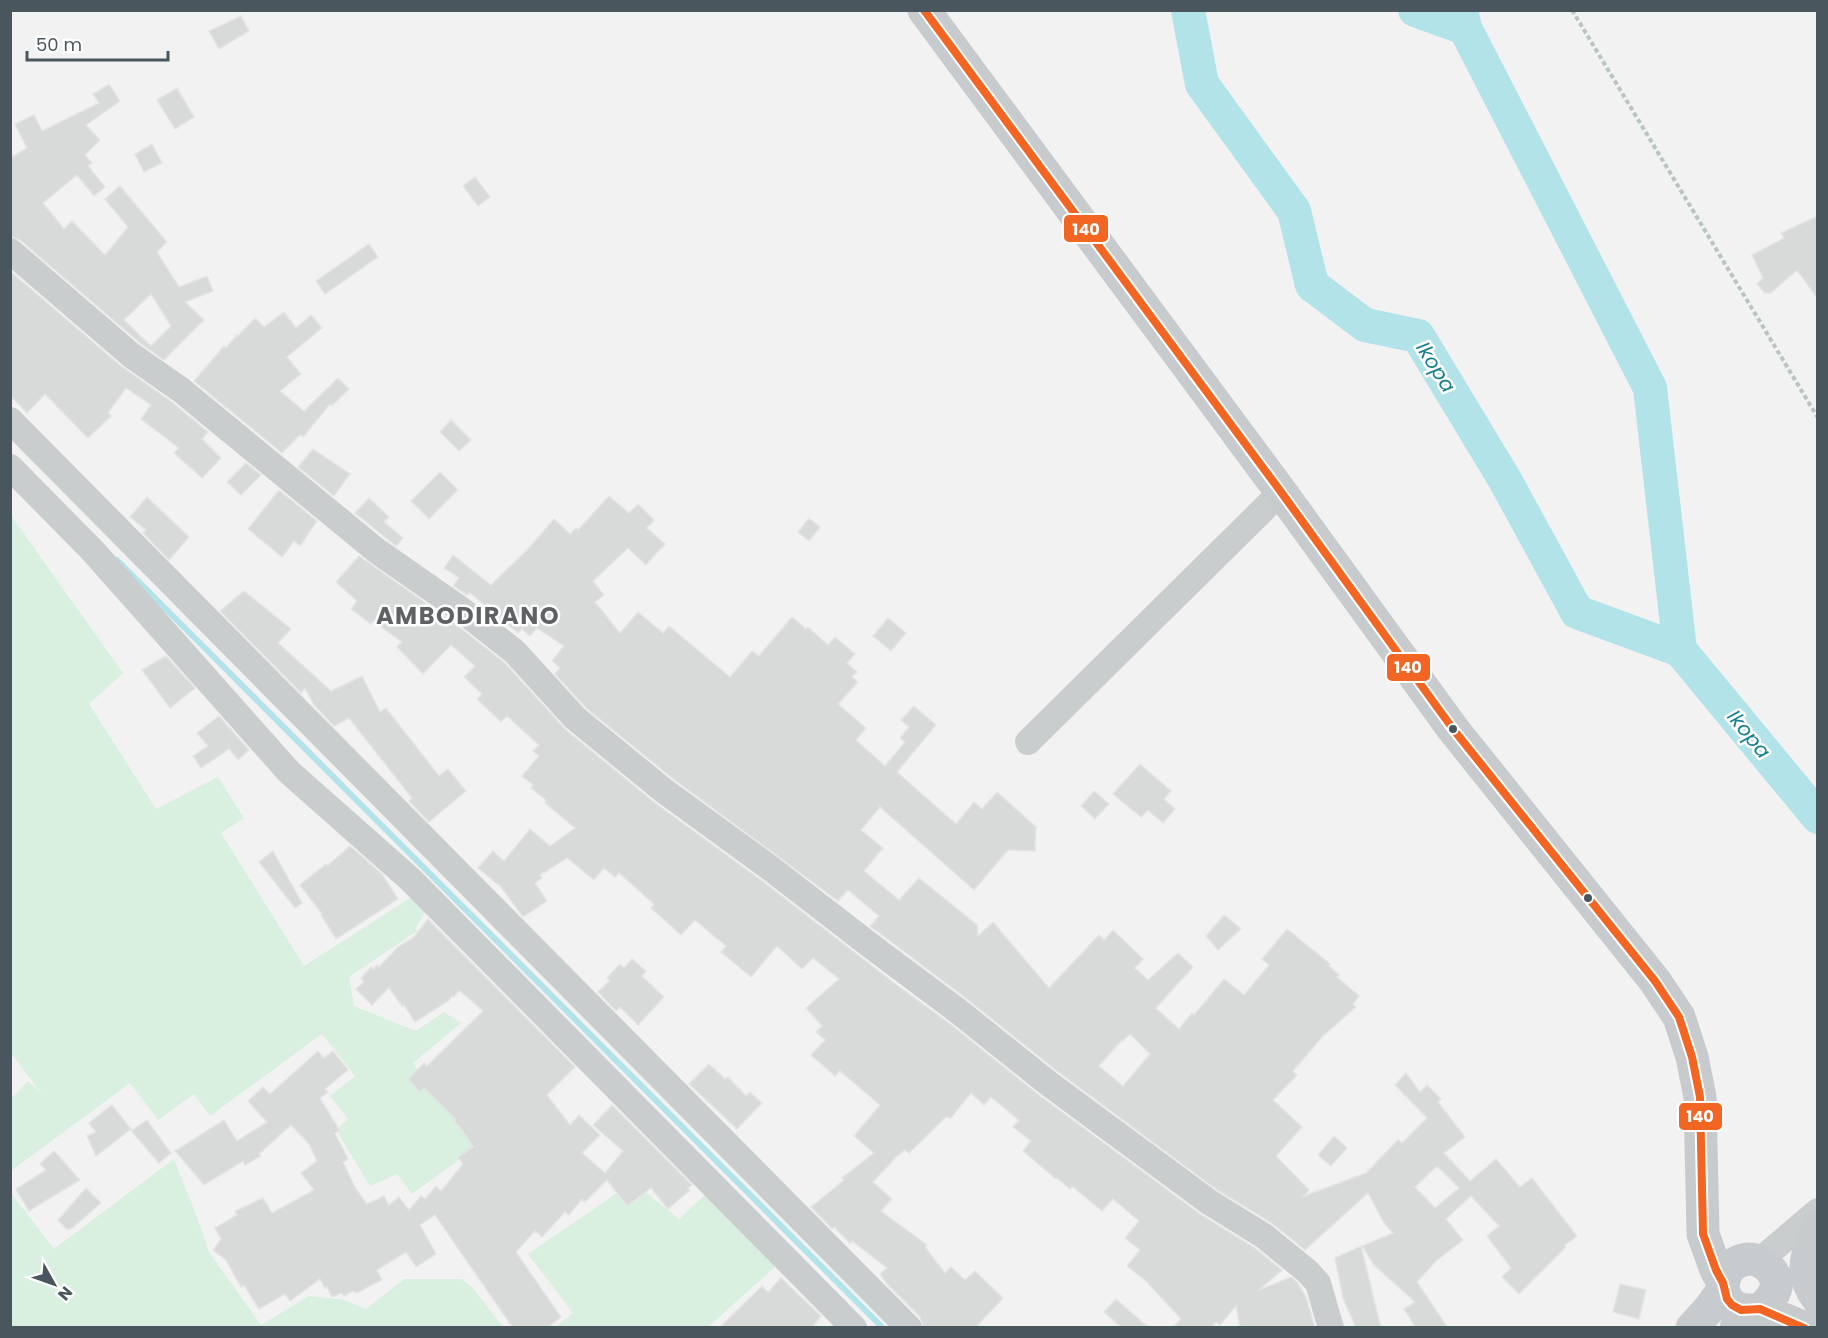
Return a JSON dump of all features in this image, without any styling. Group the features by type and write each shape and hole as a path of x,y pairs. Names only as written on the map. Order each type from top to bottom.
{"main road":[{"path":"924,10 1281,492 1453,729 1655,981 1679,1017 1692,1057 1700,1097 1703,1234 1726,1299 1748,1318 1805,1328"},
{"path":"1702,1187 1714,1216 1737,1246 1818,1305"},
{"path":"1818,1225 1805,1262 1805,1277 1818,1299"},
{"path":"1692,1328 1710,1308 1723,1287 1727,1272 1732,1265 1741,1260 1765,1268"},
{"path":"1748,1318 1768,1303 1773,1295 1765,1268"}],"street":[{"path":"10,251 131,355 181,390 377,551 463,611 515,651 575,718 663,790 958,1011 1048,1083 1209,1202 1264,1236 1307,1271 1318,1283 1330,1328"},
{"path":"10,420 909,1328"},
{"path":"10,466 92,550 289,772 411,880 854,1328"},
{"path":"1028,742 1281,492"},
{"path":"1765,1268 1818,1212"}],"path":[{"path":"1572,10 1818,418"}],"green space":[{"path":"10,514 123,673 89,704 156,809 218,777 244,818 221,833 304,966 412,897 425,912 416,928 417,931 349,977 354,1006 416,1031 444,1012 461,1023 413,1063 478,1146 412,1194 397,1174 370,1186 336,1130 348,1119 330,1096 355,1076 322,1034 210,1116 194,1094 158,1120 130,1083 11,1171 11,1099 28,1081 42,1094 11,1053"},
{"path":"174,1159 209,1252 261,1325 309,1296 344,1300 366,1309 404,1279 462,1279 473,1288 503,1327 11,1327 11,1193 54,1249"},
{"path":"633,1182 679,1219 706,1194 776,1266 708,1327 554,1328 573,1313 528,1254"}],"building":[{"path":"241,16 249,31 219,49 209,31"},
{"path":"109,84 120,101 86,125 100,140 85,155 92,163 88,166 105,187 94,196 77,175 43,203 64,229 72,221 105,255 128,227 105,199 120,186 167,242 157,252 179,287 207,276 213,291 185,302 204,320 164,360 140,343 20,240 10,236 10,158 27,148 15,124 34,115 42,131 99,103 93,94","holes":["151,294 171,326 151,346 124,320"]},
{"path":"177,88 194,117 175,129 157,100"},
{"path":"152,144 162,163 144,172 135,154"},
{"path":"475,177 490,197 478,206 463,186"},
{"path":"1818,216 1818,299 1797,270 1771,293 1765,293 1757,284 1763,278 1752,255 1784,238 1781,233"},
{"path":"369,244 378,257 325,294 316,281"},
{"path":"10,271 121,366 172,402 208,432 202,439 221,458 202,478 174,453 179,448 141,419 151,405 126,388 108,413 111,416 88,438 45,394 27,413 10,395"},
{"path":"284,312 296,328 311,315 322,328 287,357 301,374 280,391 304,411 338,378 349,389 332,406 330,404 303,437 300,435 282,453 194,381 224,346 226,348 255,318 264,327"},
{"path":"451,420 471,440 459,451 440,432"},
{"path":"313,449 350,474 334,496 298,467"},
{"path":"246,463 261,475 241,495 227,482"},
{"path":"440,472 458,490 429,519 411,501"},
{"path":"279,490 317,521 300,546 294,541 282,557 248,529"},
{"path":"609,496 629,513 638,504 654,520 647,528 665,544 646,565 628,548 593,581 604,595 595,602 620,633 638,612 663,633 669,626 730,677 752,651 759,656 792,617 806,629 808,627 828,645 835,637 855,654 847,663 857,672 852,677 858,682 838,704 866,728 856,740 885,766 905,742 900,738 909,727 901,720 914,706 936,725 897,772 956,824 974,802 982,809 997,792 1036,827 1035,851 1008,850 974,890 880,807 861,830 883,848 864,871 899,900 919,878 977,925 978,936 993,922 1049,988 1099,935 1104,940 1113,930 1143,959 1135,968 1148,980 1178,953 1193,967 1156,1008 1179,1029 1224,979 1244,995 1269,965 1262,959 1287,929 1330,964 1329,966 1339,975 1337,977 1359,996 1353,1004 1356,1007 1323,1036 1293,1071 1297,1075 1273,1100 1302,1127 1276,1156 1309,1190 1304,1196 1366,1173 1398,1140 1402,1143 1427,1118 1395,1085 1406,1073 1420,1092 1427,1085 1441,1099 1438,1102 1465,1137 1444,1153 1470,1181 1496,1159 1520,1187 1532,1178 1577,1236 1565,1245 1566,1247 1519,1294 1502,1277 1511,1268 1487,1236 1499,1226 1471,1196 1446,1219 1463,1240 1436,1261 1417,1282 1448,1328 1416,1328 1404,1309 1415,1302 1374,1265 1362,1246 1393,1233 1384,1223 1368,1193 1305,1250 1273,1224 1217,1190 1057,1071 870,926 879,916 848,890 838,901 672,778 585,707 555,674 560,668 552,661 564,646 537,628 530,636 522,629 518,633 469,592 467,595 453,586 459,578 444,568 453,555 491,585 527,550 554,519 570,534 576,528 578,530","holes":["1130,1034 1150,1054 1123,1086 1099,1066","1437,1166 1459,1188 1435,1208 1415,1187"]},
{"path":"147,497 189,537 169,560 143,533 146,530 130,517"},
{"path":"369,498 389,517 384,522 403,538 396,546 355,513"},
{"path":"809,518 820,527 809,541 798,532"},
{"path":"359,556 454,623 505,663 566,730 654,802 949,1023 1039,1095 1200,1214 1255,1248 1282,1270 1259,1290 1291,1277 1306,1297 1315,1328 1240,1328 1236,1306 1220,1325 1216,1322 1211,1328 1172,1328 1181,1319 1146,1281 1127,1266 1140,1250 1125,1238 1139,1221 1113,1199 1102,1211 1072,1186 1070,1189 1056,1179 1023,1151 1031,1141 1013,1127 1019,1120 991,1097 984,1105 971,1093 950,1119 947,1116 909,1153 905,1150 897,1156 873,1182 892,1199 881,1211 927,1245 925,1247 945,1273 951,1267 965,1280 975,1271 1003,1298 975,1328 924,1328 920,1317 880,1274 887,1268 852,1241 850,1243 834,1227 832,1229 811,1207 844,1180 842,1178 874,1153 854,1136 880,1105 840,1071 835,1076 811,1055 825,1040 816,1032 822,1026 806,1008 839,979 813,958 802,969 777,946 751,977 721,952 726,946 695,920 681,935 651,908 654,904 619,873 615,877 604,868 594,880 567,858 540,875 542,878 535,883 547,901 523,917 501,887 478,868 493,851 504,861 530,829 550,846 575,828 545,803 546,800 531,788 533,785 522,776 539,756 533,751 539,745 507,716 501,722 477,699 482,694 464,677 475,666 451,645 423,674 397,647 402,642 373,621 371,624 351,609 357,601 336,582"},
{"path":"244,591 291,629 278,643 331,691 362,676 380,712 386,708 439,776 448,769 466,791 429,822 409,801 412,798 349,718 334,726 314,705 305,688 301,693 220,611"},
{"path":"888,618 906,633 891,651 873,636"},
{"path":"166,656 195,688 170,708 142,670"},
{"path":"219,716 249,750 238,760 229,749 201,768 193,756 208,746 197,733"},
{"path":"1140,764 1171,791 1164,799 1175,809 1163,823 1148,810 1141,817 1113,794"},
{"path":"1094,791 1109,804 1095,819 1081,806"},
{"path":"350,846 382,874 398,899 336,939 322,914 300,885"},
{"path":"273,851 302,903 295,908 259,862"},
{"path":"1224,915 1241,929 1218,950 1206,936"},
{"path":"428,919 575,1067 547,1095 570,1125 579,1115 600,1135 582,1153 605,1173 623,1151 593,1125 612,1105 692,1185 688,1188 690,1190 668,1209 651,1188 627,1206 607,1180 585,1202 582,1199 569,1215 565,1212 542,1237 535,1231 516,1252 561,1317 547,1328 513,1328 435,1215 420,1225 436,1254 416,1267 406,1252 377,1270 382,1280 357,1293 353,1291 344,1296 342,1293 332,1297 320,1279 290,1301 285,1294 259,1309 244,1285 241,1287 226,1260 213,1250 221,1239 215,1228 237,1215 235,1211 263,1198 272,1213 314,1190 301,1173 317,1161 309,1144 291,1125 259,1154 261,1156 245,1165 243,1161 204,1185 175,1151 224,1120 237,1141 267,1122 248,1101 263,1087 270,1094 318,1051 324,1058 333,1051 348,1070 325,1089 328,1092 320,1098 340,1131 335,1133 348,1159 343,1162 356,1189 367,1204 384,1196 389,1205 399,1197 409,1210 421,1196 425,1199 436,1186 441,1191 463,1164 458,1157 473,1147 454,1122 456,1120 424,1088 420,1092 408,1079 424,1063 427,1066 483,1011 459,990 454,997 452,996 415,1022 389,988 372,1005 356,989 364,982 361,978 371,967 374,969 377,965 379,967 398,947 414,937"},
{"path":"632,959 646,971 642,976 664,997 638,1025 620,1007 616,1011 598,992 610,980 607,978 620,964 624,968"},
{"path":"709,1064 725,1079 728,1077 746,1096 750,1092 762,1103 737,1129 689,1084"},
{"path":"112,1105 131,1129 96,1156 87,1136 96,1132 89,1123"},
{"path":"147,1120 171,1153 159,1163 131,1131"},
{"path":"1334,1136 1347,1148 1331,1166 1318,1155"},
{"path":"54,1151 80,1180 29,1211 16,1189 46,1170 40,1164"},
{"path":"86,1188 101,1203 71,1229 66,1229 58,1220"},
{"path":"1361,1246 1381,1328 1356,1328 1343,1298 1335,1258"},
{"path":"781,1278 821,1316 812,1328 719,1328 762,1286 768,1292"},
{"path":"1620,1284 1646,1290 1639,1319 1613,1312"},
{"path":"1116,1299 1149,1328 1122,1328 1104,1312"}],"waterway":[{"name":"Ikopa","path":"1188,10 1202,84 1294,211 1312,285 1365,325 1418,336 1505,480 1577,612 1680,650 1818,817"},
{"name":"Ikopa","path":"1415,10 1465,28"},
{"name":"Ikopa","path":"1461,10 1465,28 1650,388 1680,650"},
{"path":"117,560 883,1328"}],"transit line":[{"name":"140","path":"924,10 1281,492 1453,729 1655,981 1679,1017 1692,1057 1700,1097 1703,1234 1727,1299 1741,1310 1760,1309 1804,1328"}],"district":[{"name":"AMBODIRANO","path":"468,616"}]}
